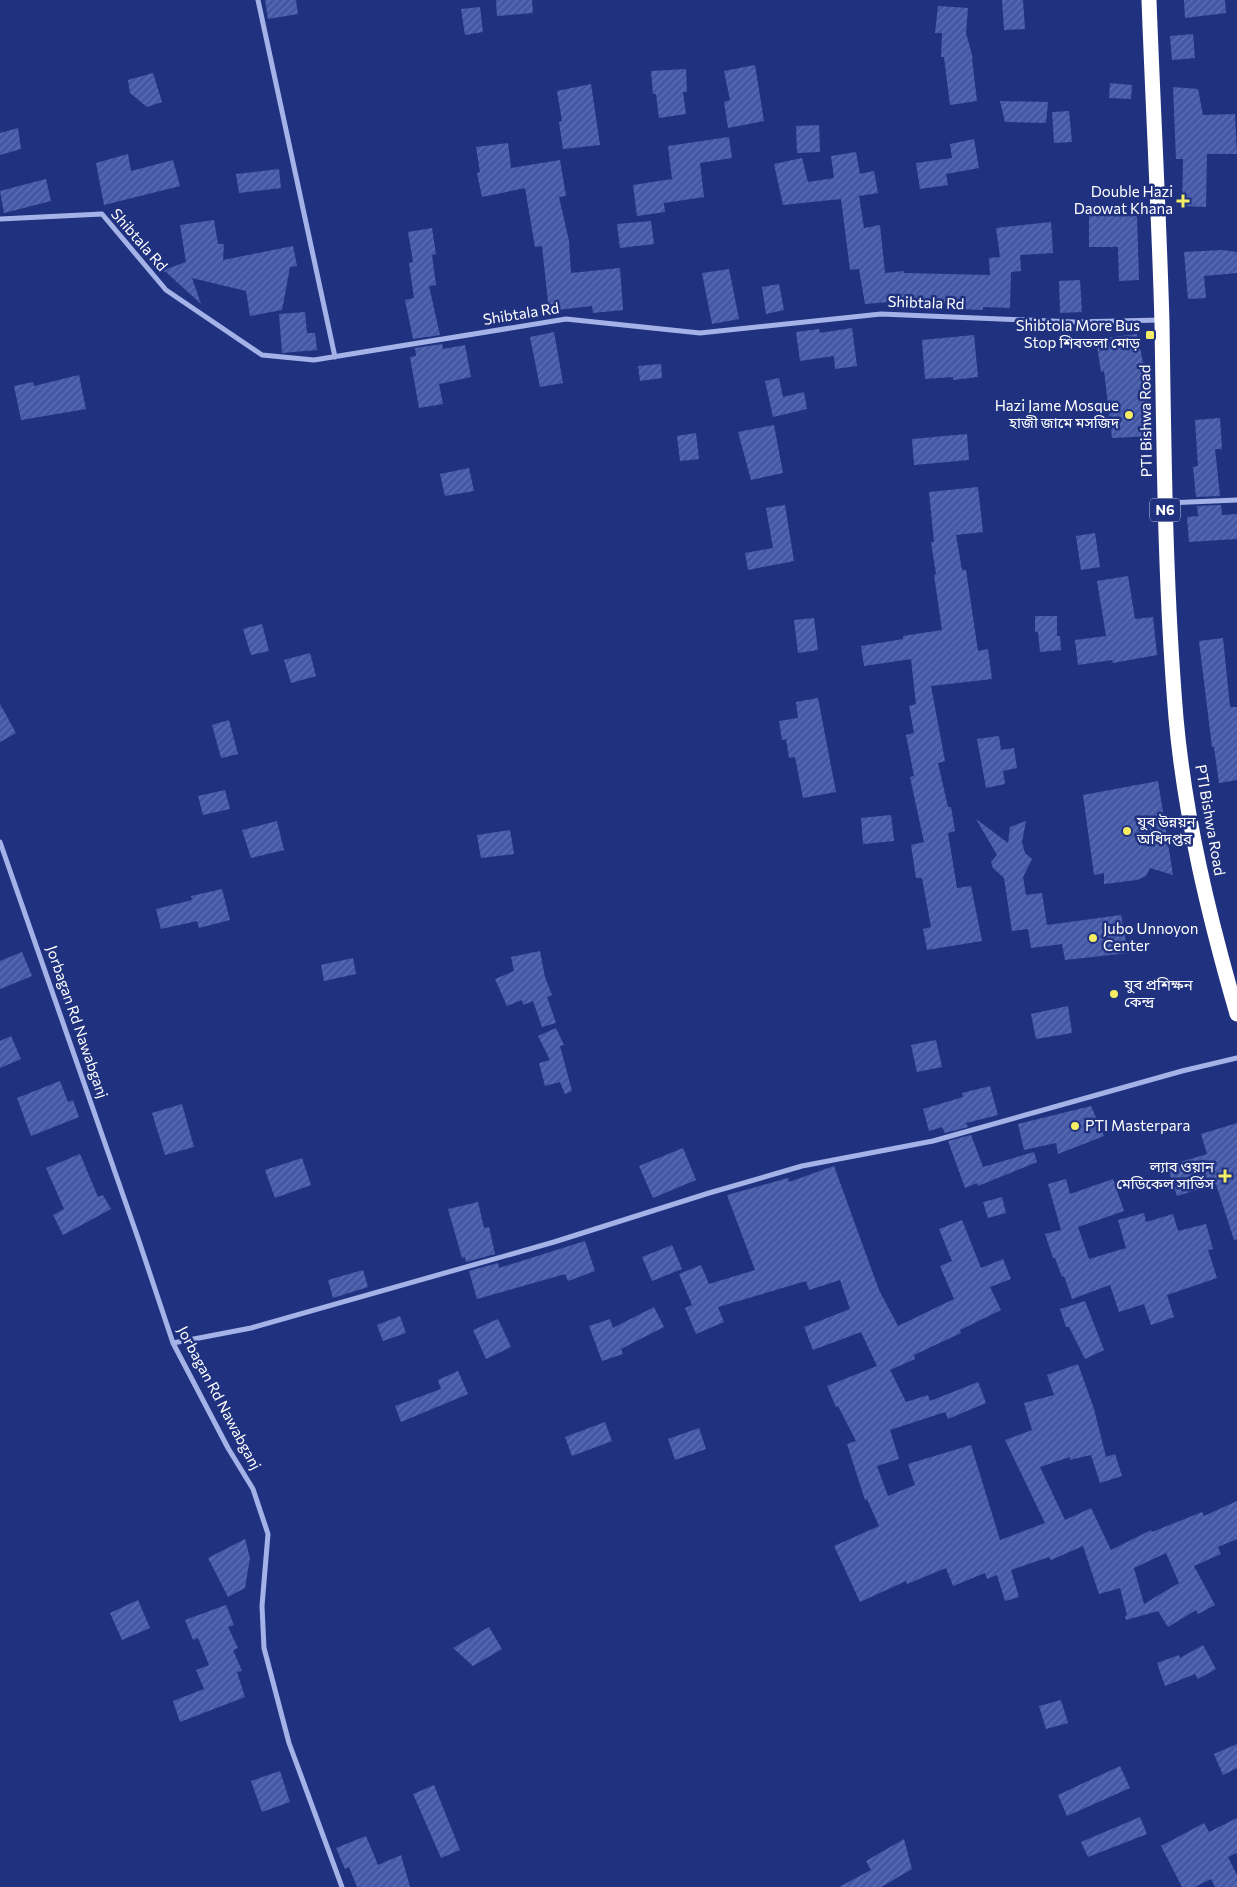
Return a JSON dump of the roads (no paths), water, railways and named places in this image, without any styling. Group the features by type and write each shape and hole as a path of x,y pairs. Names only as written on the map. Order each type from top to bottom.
{"highway":[{"name":"PTI Bishwa Road","path":"1149,0 1162,320 1164,503 1176,719 1189,814 1217,945 1235,998 1237,1014"}],"street":[{"path":"258,0 335,357"},
{"name":"Shibtala Rd","path":"0,219 102,214 166,290 262,355 314,360 566,319 700,333 881,314 1074,322 1162,320"},
{"path":"1164,503 1237,500"},
{"name":"Jorbagan Rd Nawabganj","path":"0,842 2,855 173,1343 228,1448 253,1489 268,1534 262,1606 264,1648 289,1743 342,1887"},
{"path":"173,1343 251,1328 554,1242 802,1166 933,1141 1163,1076 1237,1058"}],"place":[{"name":"Double Hazi Daowat Khana","path":"1183,201"},
{"name":"Shibtola More Bus Stop শিবতলা মোড়","path":"1150,335"},
{"name":"Hazi Jame Mosque হাজী জামে মসজিদ","path":"1129,415"},
{"name":"যুব উন্নয়ন অধিদপ্তর","path":"1127,831"},
{"name":"Jubo Unnoyon Center","path":"1093,938"},
{"name":"যুব প্রশিক্ষন কেন্দ্র","path":"1114,994"},
{"name":"PTI Masterpara","path":"1075,1126"},
{"name":"ল্যাব ওয়ান মেডিকেল সার্ভিস","path":"1225,1176"}]}
